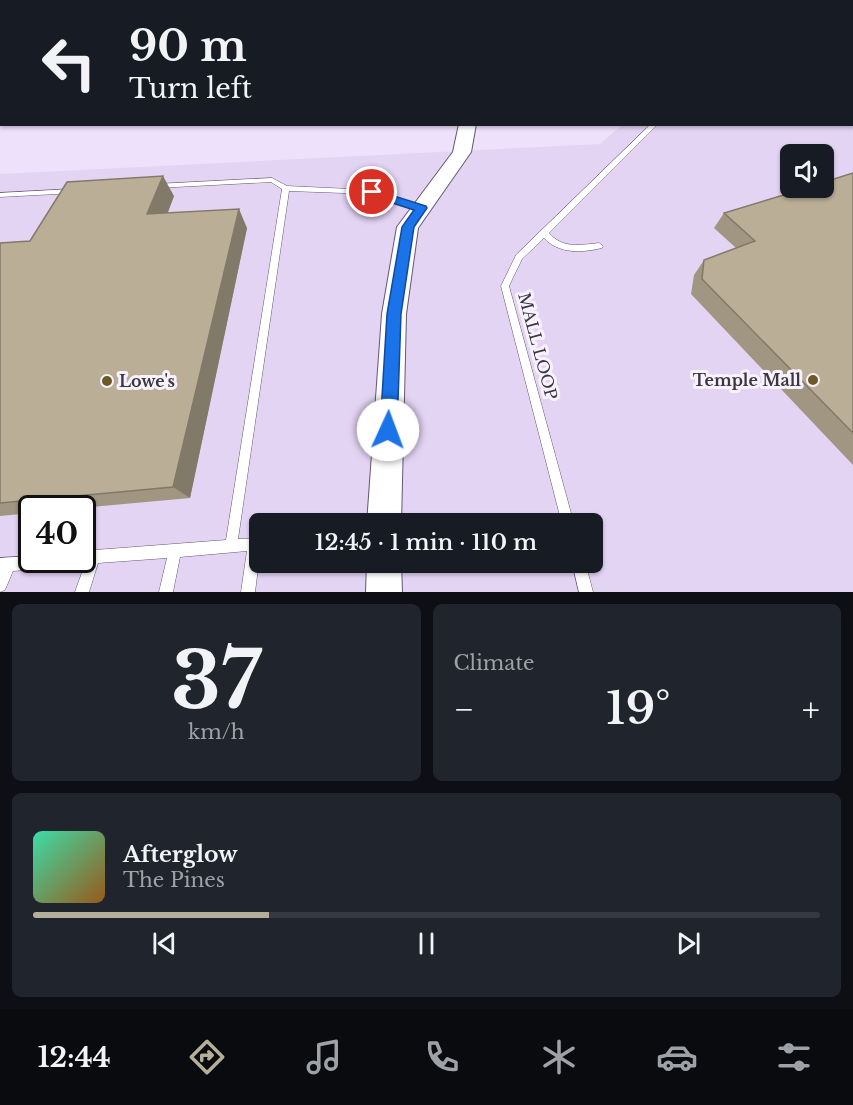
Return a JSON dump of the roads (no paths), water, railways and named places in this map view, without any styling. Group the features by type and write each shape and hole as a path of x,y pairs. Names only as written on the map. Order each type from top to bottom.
{"street":[{"path":"385,513 394,314 408,227 462,152 468,126"},
{"path":"384,573 384,592"}],"lane":[{"name":"MALL LOOP","path":"565,513 505,286 519,256 653,126"},
{"path":"142,187 272,180 286,188 372,192 422,208"},
{"path":"231,546 286,188"},
{"path":"0,195 83,190"},
{"path":"543,232 550,242 563,248 599,246"},
{"path":"96,557 249,545"},
{"path":"166,592 175,551"},
{"path":"0,585 4,565"},
{"path":"82,592 85,573"},
{"path":"248,592 252,573"},
{"path":"581,573 586,592"}],"place":[{"name":"Temple Mall","path":"813,380"},
{"name":"Lowe's","path":"107,381"}]}
